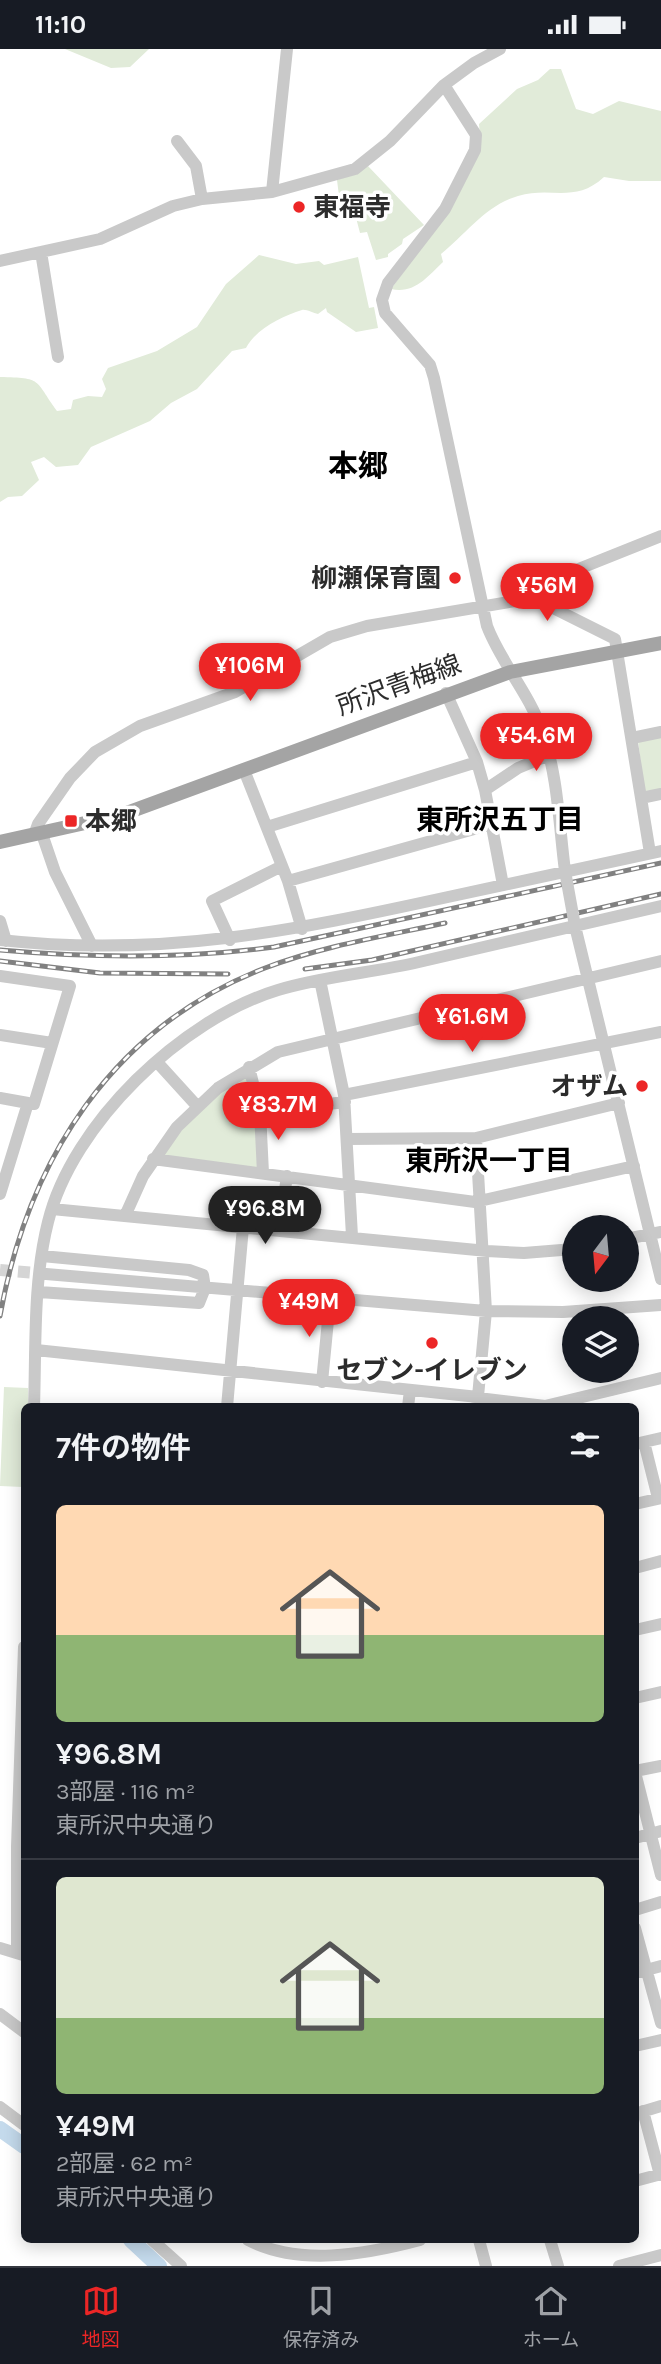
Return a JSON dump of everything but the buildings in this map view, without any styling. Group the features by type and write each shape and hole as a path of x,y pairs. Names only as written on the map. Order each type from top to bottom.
{"main road":[{"name":"所沢青梅線","path":"0,842 121,815 446,693 510,672 661,643"}],"street":[{"path":"272,192 287,49"},
{"path":"0,261 100,239 173,206 202,199 272,192 345,173 364,164 444,85 474,63 500,49"},
{"path":"444,85 476,135 475,150 445,209 387,283 382,300 385,313 430,365 491,636 510,672 528,698 549,755 575,926 634,1166 656,1233 661,1279"},
{"path":"177,141 196,166 202,199"},
{"path":"41,252 58,357"},
{"path":"529,598 536,586 661,535"},
{"path":"0,921 3,940 92,946 230,940 302,929 656,852 641,798 617,650 611,636 529,598 367,627 330,637 234,692 140,726 94,752 70,778 38,824 38,835 92,946"},
{"path":"446,693 477,762 503,885"},
{"path":"632,738 661,732"},
{"path":"485,790 518,768 549,755"},
{"path":"267,827 477,762"},
{"path":"244,770 288,881 302,929"},
{"path":"641,798 661,793"},
{"path":"288,881 492,824"},
{"path":"230,940 212,901 282,866"},
{"path":"34,1403 43,1257 52,1209 62,1181 90,1134 157,1062 227,1011 277,991 320,980 397,967 661,906"},
{"path":"125,1216 153,1159 197,1106 249,1067 278,1052 661,961"},
{"path":"0,976 70,986 34,1104 0,1098"},
{"path":"320,980 345,1098 352,1236"},
{"path":"260,1112 345,1098 661,1032"},
{"path":"0,1035 52,1044"},
{"path":"157,1062 197,1106"},
{"path":"249,1067 260,1112 263,1173"},
{"path":"0,1193 5,1160 28,1103"},
{"path":"347,1139 476,1138 619,1103"},
{"path":"476,1138 486,1311 478,1401"},
{"path":"153,1159 479,1202 634,1166"},
{"path":"279,1231 286,1176"},
{"path":"52,1209 352,1236 483,1251 524,1253 562,1250"},
{"path":"228,1403 243,1227"},
{"path":"39,1291 199,1303 205,1288 202,1275 189,1270 43,1257"},
{"path":"46,1274 330,1300 486,1311 563,1311 661,1305"},
{"path":"322,1382 330,1300"},
{"path":"36,1350 410,1390 500,1403"},
{"path":"561,1403 661,1378"},
{"path":"408,1403 410,1390"},
{"path":"639,1503 659,1498 640,1443 661,1438"},
{"path":"639,1566 661,1561"},
{"path":"639,1629 661,1624"},
{"path":"639,1697 661,1692"},
{"path":"639,1771 661,1766"},
{"path":"639,1783 656,1832 661,1875"},
{"path":"639,1837 656,1832"},
{"path":"0,1948 21,1954 21,1847"},
{"path":"639,1909 661,1902"},
{"path":"661,1966 641,1972 661,2023"},
{"path":"1,2017 21,2030"},
{"path":"639,2045 661,2040"},
{"path":"639,2180 661,2174 639,2112 661,2106"},
{"path":"0,2108 21,2123"},
{"path":"155,2243 181,2266"},
{"path":"252,2243 285,2262 307,2266 339,2265 411,2243"},
{"path":"480,2243 486,2266"},
{"path":"551,2243 558,2266"},
{"path":"619,2266 661,2255"}],"green space":[{"path":"65,49 149,49 130,67 111,68"},
{"path":"550,69 561,69 576,109 593,114 619,101 661,111 661,181 629,181 604,177 583,190 530,193 507,200 486,213 441,254 443,262 420,283 407,289 391,289 424,244 480,136 479,124 517,89 538,80"},
{"path":"368,166 424,225 403,239 402,244 388,254 388,257 376,260 367,232 360,233 354,210 341,212 337,180"},
{"path":"259,255 296,264 319,261 324,265 358,257 369,308 374,307 378,328 356,332 327,312 326,308 318,314 304,310 286,316 263,329 246,348 232,351 197,389 171,403 150,421 91,447 78,465 56,467 44,457 31,462 39,480 22,496 8,497 0,502 0,377 24,378 36,382 57,411 71,409 73,400 88,396 102,397 106,389 102,379 108,368 157,351 197,327 226,284"},
{"path":"661,735 661,790 644,791 638,740"},
{"path":"245,1076 256,1113 259,1166 256,1169 165,1157 162,1152 206,1103"},
{"path":"4,1387 28,1388 28,1403 21,1403 21,1487 0,1486"}],"waterway":[{"path":"0,2129 21,2144"},
{"path":"134,2243 159,2266"}],"tunnel":[{"path":"0,1270 46,1274"}],"railway":[{"path":"0,950 137,956 206,954 274,947 661,863"},
{"path":"305,969 372,960 661,894"},
{"path":"0,1316 13,1259 32,1204 56,1153 86,1106 121,1063 163,1025 211,993 287,960 445,923"},
{"path":"0,961 100,973 228,974"}],"place":[{"name":"東福寺","path":"299,207"},
{"name":"柳瀬保育園","path":"455,578"},
{"name":"本郷","path":"71,821"},
{"name":"オザム","path":"642,1086"},
{"name":"セブン-イレブン","path":"432,1343"}],"district":[{"name":"本郷","path":"358,466"},
{"name":"東所沢五丁目","path":"500,819"},
{"name":"東所沢一丁目","path":"489,1160"}]}
